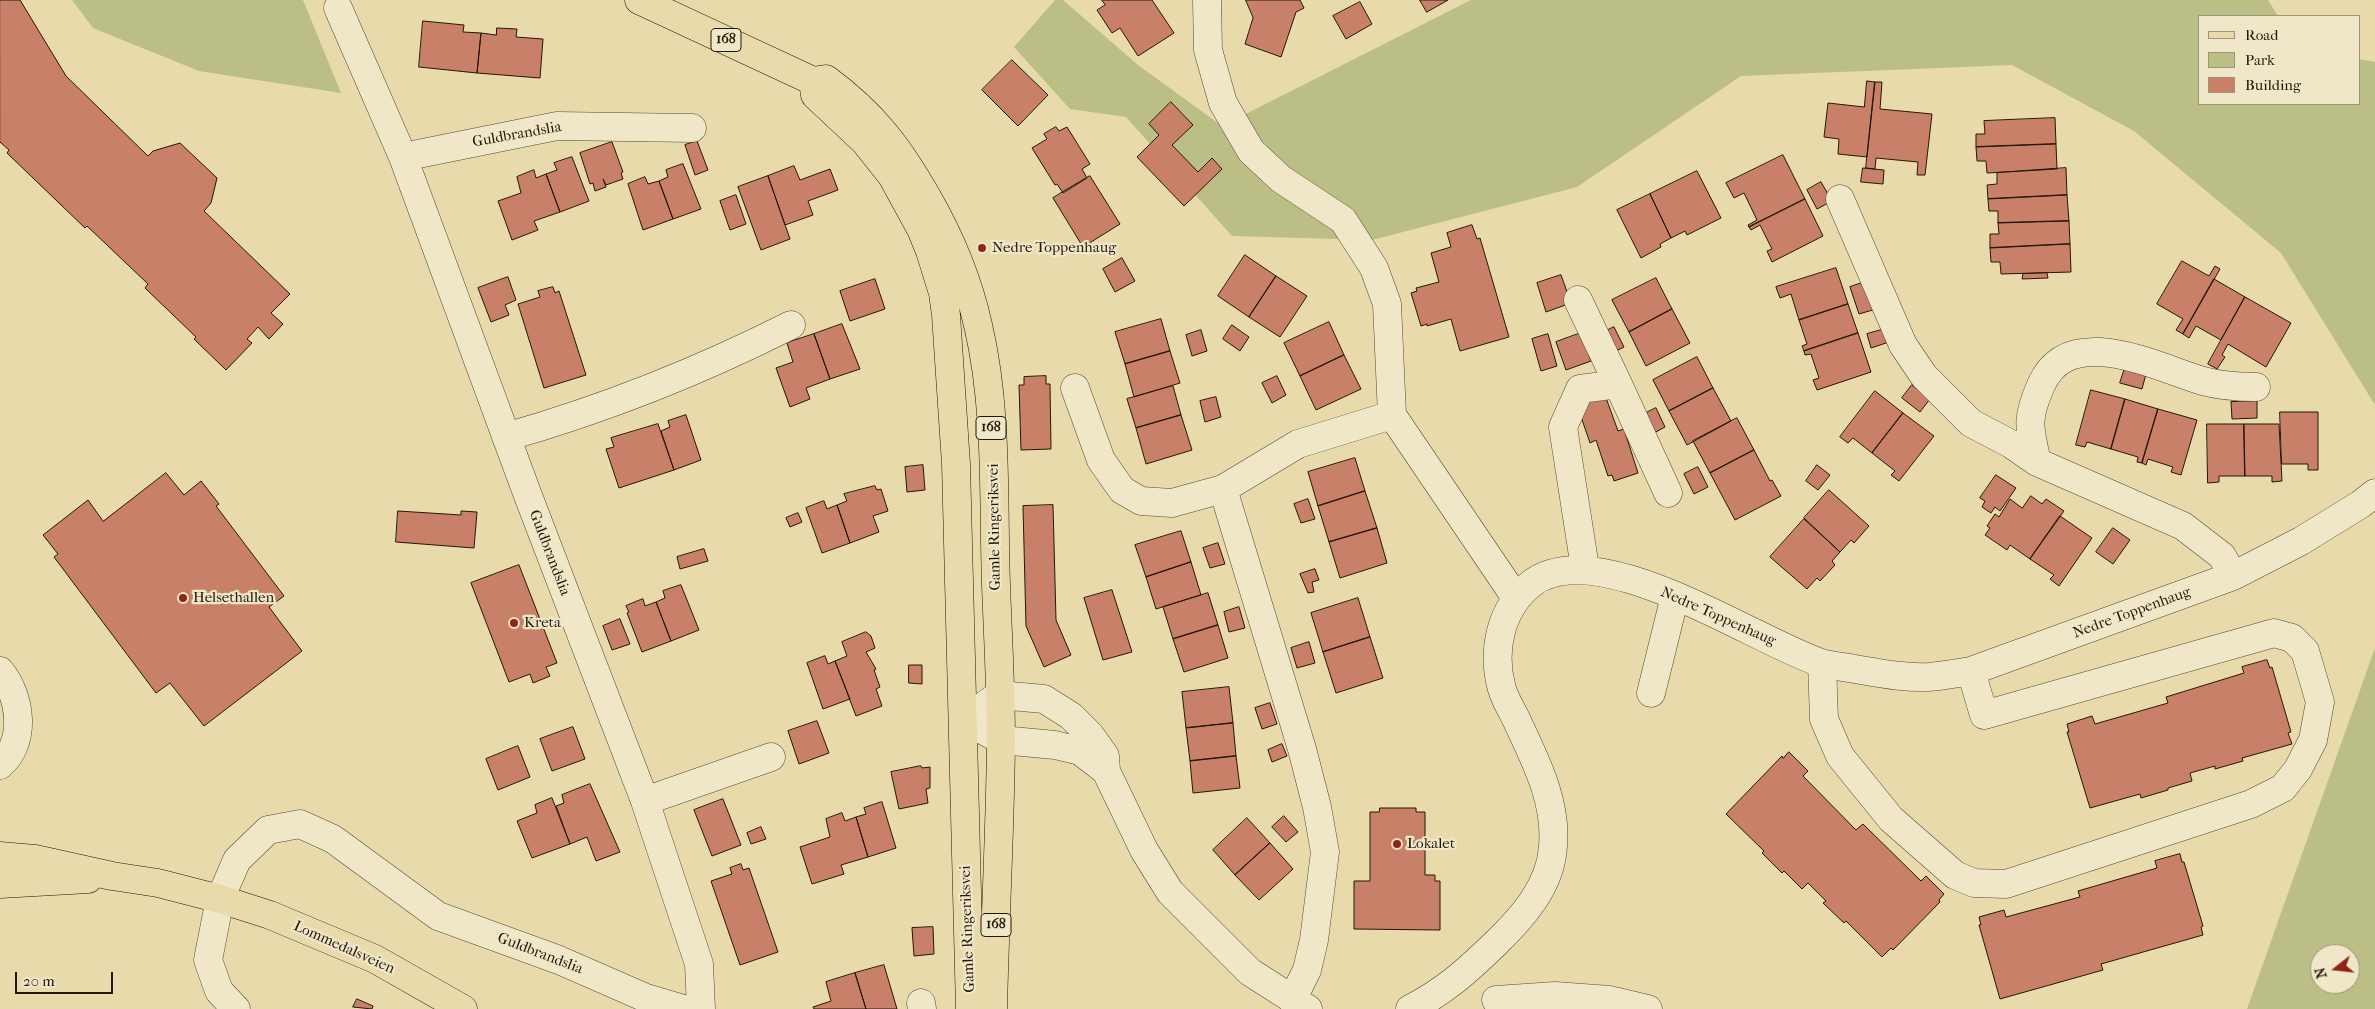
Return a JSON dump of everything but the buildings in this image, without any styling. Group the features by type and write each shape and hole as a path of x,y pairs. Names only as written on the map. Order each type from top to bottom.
{"main road":[{"name":"Gamle Ringeriksvei","path":"638,0 813,81 826,79 853,99 870,115 898,150 918,182 945,232 969,291 982,343 994,462 1001,740 993,1009"},
{"name":"Gamle Ringeriksvei","path":"813,81 815,95 865,142 892,176 921,229 943,293 951,378 956,464 970,1009"},
{"name":"Lommedalsveien","path":"0,856 35,859 112,876 158,883 220,899 270,916 375,959 463,1009"},
{"name":"Lommedalsveien","path":"0,884 38,883 112,876"}],"street":[{"path":"1207,0 1208,50 1224,103 1251,150 1280,180 1343,220 1374,268 1387,304 1392,415 1516,598"},
{"name":"Guldbrandslia","path":"338,8 403,157 506,437 645,801 699,964 701,1009"},
{"name":"Guldbrandslia","path":"403,157 557,126 692,128"},
{"path":"1840,199 1903,345 1924,376 1972,423 2011,444 2037,462 2183,526 2222,556 2233,576"},
{"path":"1578,300 1668,493"},
{"path":"506,437 556,422 696,370 791,325"},
{"path":"2037,462 2029,426 2034,401 2044,377 2057,363 2068,356 2101,351 2136,359 2220,385 2256,387"},
{"path":"1585,568 1563,427 1580,389 1618,384"},
{"path":"1074,388 1101,460 1122,490 1141,501 1172,503 1223,488 1298,444 1392,415"},
{"path":"1106,771 1080,751 1055,746 1001,740 964,720 1000,695 1044,700 1071,716 1090,735 1105,756 1106,771 1144,850 1170,892 1250,972 1300,1005 1314,940 1325,852 1317,807 1302,749 1223,488"},
{"name":"Nedre Toppenhaug","path":"1410,1009 1436,996 1461,977 1528,910 1545,878 1554,847 1552,814 1539,768 1501,687 1496,650 1504,621 1516,598 1532,582 1557,571 1585,568 1631,580 1675,596 1822,663 1893,675 1927,677 1971,671 2233,576 2301,541 2361,504 2375,493"},
{"path":"1651,694 1675,596"},
{"path":"1822,663 1824,719 1840,756 1892,819 1955,875 1974,883 2006,884 2252,804 2283,788 2298,769 2312,740 2320,702 2305,651 2292,638 2274,633 1984,715 1971,671"},
{"path":"0,671 6,678 16,698 19,725 8,759 0,765"},
{"path":"645,801 771,757"},
{"name":"Guldbrandslia","path":"220,899 237,860 268,830 300,824 333,839 438,916 559,960 646,998 683,1009"},
{"path":"220,899 208,960 220,991 236,1009"},
{"path":"1496,1000 1555,996 1610,1000 1648,1009"}],"green space":[{"path":"72,0 303,0 341,93 199,71 93,28"},
{"path":"1055,0 1063,0 1138,65 1222,126 1471,0 2268,0 2277,15 2198,15 2198,105 2360,105 2360,59 2375,62 2375,405 2281,253 2134,131 2012,65 1741,76 1577,187 1372,240 1232,236 1126,117 1070,109 1014,47"},
{"path":"2375,648 2375,1009 2247,1009"}],"place":[{"name":"Nedre Toppenhaug","path":"982,248"},
{"name":"Helsethallen","path":"183,598"},
{"name":"Kreta","path":"514,623"},
{"name":"Lokalet","path":"1397,844"}]}
